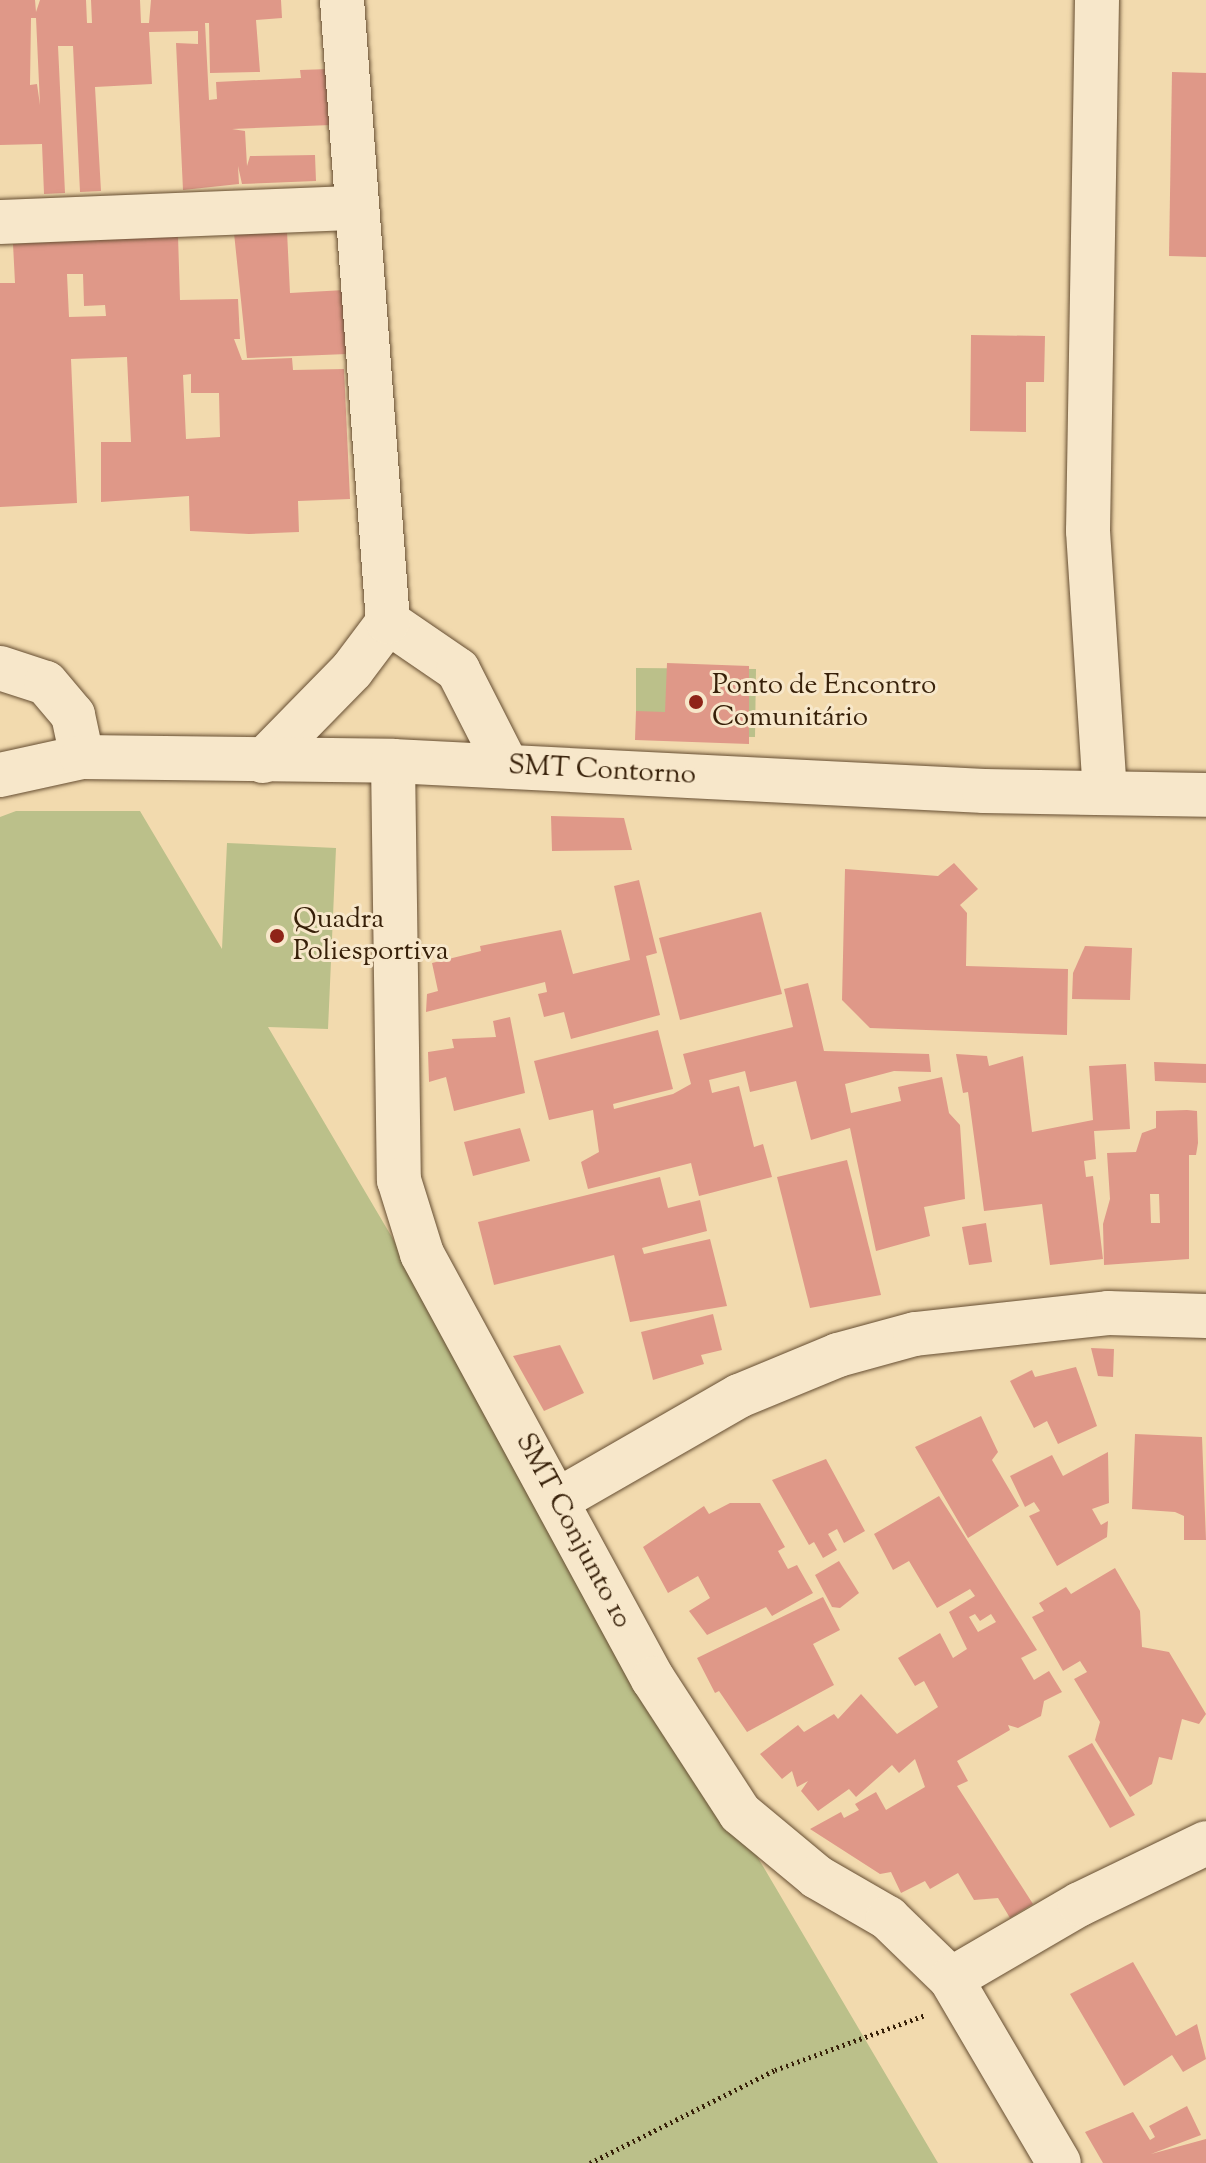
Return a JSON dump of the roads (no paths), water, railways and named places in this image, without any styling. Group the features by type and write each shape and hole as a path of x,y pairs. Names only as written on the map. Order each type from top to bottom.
{"street":[{"path":"263,761 344,680 388,622 354,208 342,0"},
{"path":"1097,0 1088,531 1105,792"},
{"path":"0,222 354,208"},
{"path":"388,622 458,670 507,766"},
{"path":"0,668 46,683 73,715 82,757"},
{"name":"SMT Contorno","path":"0,775 82,757 393,761 1206,795"},
{"name":"SMT Conjunto 10","path":"393,761 393,1042 399,1180 408,1222 653,1679 740,1813 817,1877 888,1918 957,1990 1059,2163"},
{"path":"558,1500 739,1396 838,1355 915,1334 1108,1313 1206,1316"},
{"path":"957,1990 1080,1904 1206,1843"}],"place":[{"name":"Ponto de Encontro Comunitário","path":"696,702"},
{"name":"Quadra Poliesportiva","path":"277,936"}]}
